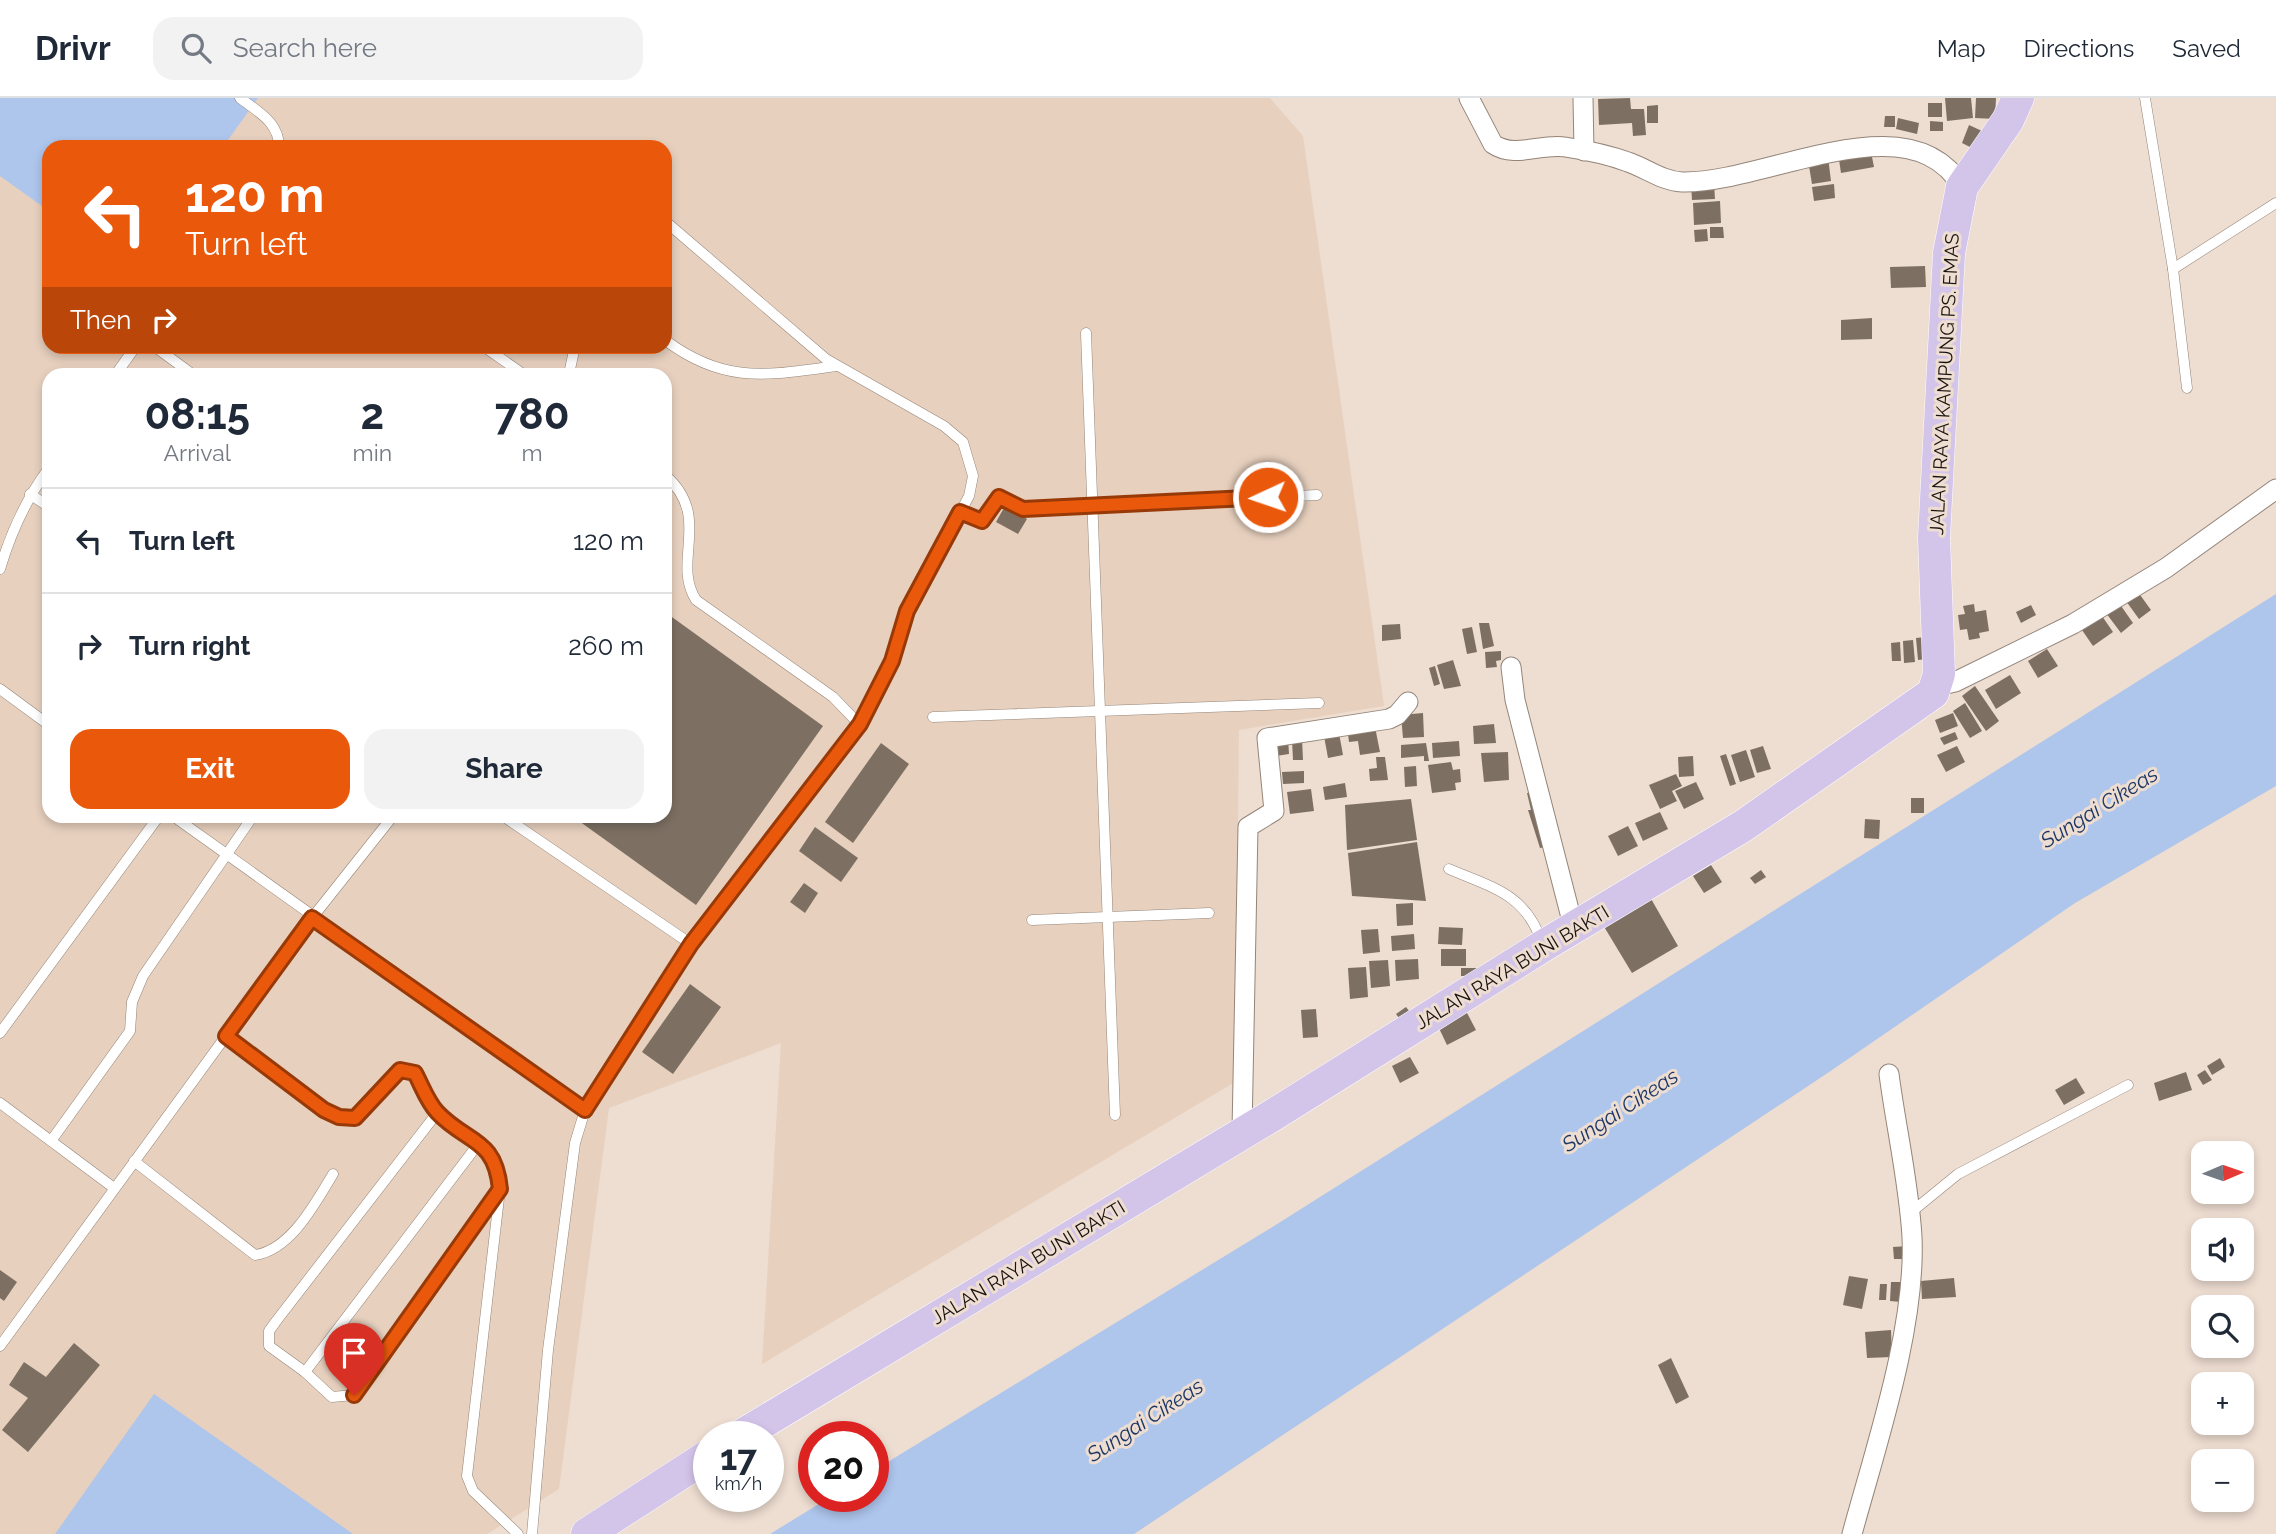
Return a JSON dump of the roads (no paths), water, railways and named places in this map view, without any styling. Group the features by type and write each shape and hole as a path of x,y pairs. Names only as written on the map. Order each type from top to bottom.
{"main road":[{"name":"JALAN RAYA KAMPUNG PS. EMAS","path":"1937,686 1934,538 1949,253 1962,187 2008,120 2018,98"},
{"name":"JALAN RAYA BUNI BAKTI","path":"765,1421 1242,1131 1273,1115 1543,946 1743,826 1927,698 1937,686"},
{"path":"587,1534 693,1465"}],"street":[{"path":"1469,98 1493,144 1499,148 1516,151 1555,146 1584,151 1626,161 1667,179 1703,181 1857,142 1903,141 1928,150 1942,159 1954,172 1962,187"},
{"path":"1583,98 1584,151"},
{"name":"JALAN RAYA BUNI BAKTI","path":"1937,686 1955,682 2073,624 2166,568 2276,489"},
{"path":"1511,667 1516,700 1574,929"},
{"path":"1242,1131 1248,827 1274,811 1267,738 1389,719 1397,715 1408,702"},
{"path":"1852,1534 1885,1415 1905,1319 1911,1273 1908,1214 1889,1074"}],"lane":[{"path":"240,98 274,125 279,140"},
{"path":"2145,98 2173,269 2187,388"},
{"path":"2173,269 2276,203"},
{"path":"532,1534 548,1350 575,1143 585,1110 691,944 860,724 892,661 907,611 969,496 974,476 964,442 944,426 837,366 672,227"},
{"path":"1086,334 1115,1115"},
{"path":"672,344 707,367 741,374 764,375 837,366"},
{"path":"165,354 184,368"},
{"path":"494,354 514,368"},
{"path":"0,569 8,541 30,494 42,478"},
{"path":"672,481 681,488 688,509 688,588 696,600 833,697 860,724"},
{"path":"30,494 42,502"},
{"path":"960,512 982,521 999,497 1023,509 1317,495"},
{"path":"0,689 42,720"},
{"path":"933,717 1319,703"},
{"path":"0,1033 154,823"},
{"path":"183,823 312,918 585,1110"},
{"path":"51,1141 130,1031 132,1002 142,976 248,823"},
{"path":"0,1346 312,918 387,823"},
{"path":"513,823 691,944"},
{"path":"1449,869 1514,897 1531,918 1543,946"},
{"path":"1032,920 1209,912"},
{"path":"226,1036 324,1110 339,1117 355,1118 371,1104 394,1074 407,1069 415,1073 438,1113 479,1143 498,1164 500,1189 467,1476 472,1491 518,1534"},
{"path":"1908,1214 1958,1174 2128,1084"},
{"path":"0,1103 114,1188"},
{"path":"438,1113 269,1331 269,1346 305,1372 332,1397 354,1395 500,1189"},
{"path":"305,1372 479,1143"},
{"path":"134,1161 255,1255 265,1254 296,1228 333,1174"}],"water":[{"path":"0,98 258,98 228,140 42,140 42,206 0,176"},
{"name":"Sungai Cikeas","path":"2276,594 2276,786 2075,903 1832,1070 1134,1534 770,1534 806,1512 889,1512 889,1461 1274,1226"},
{"path":"154,1394 353,1534 55,1534"}]}
